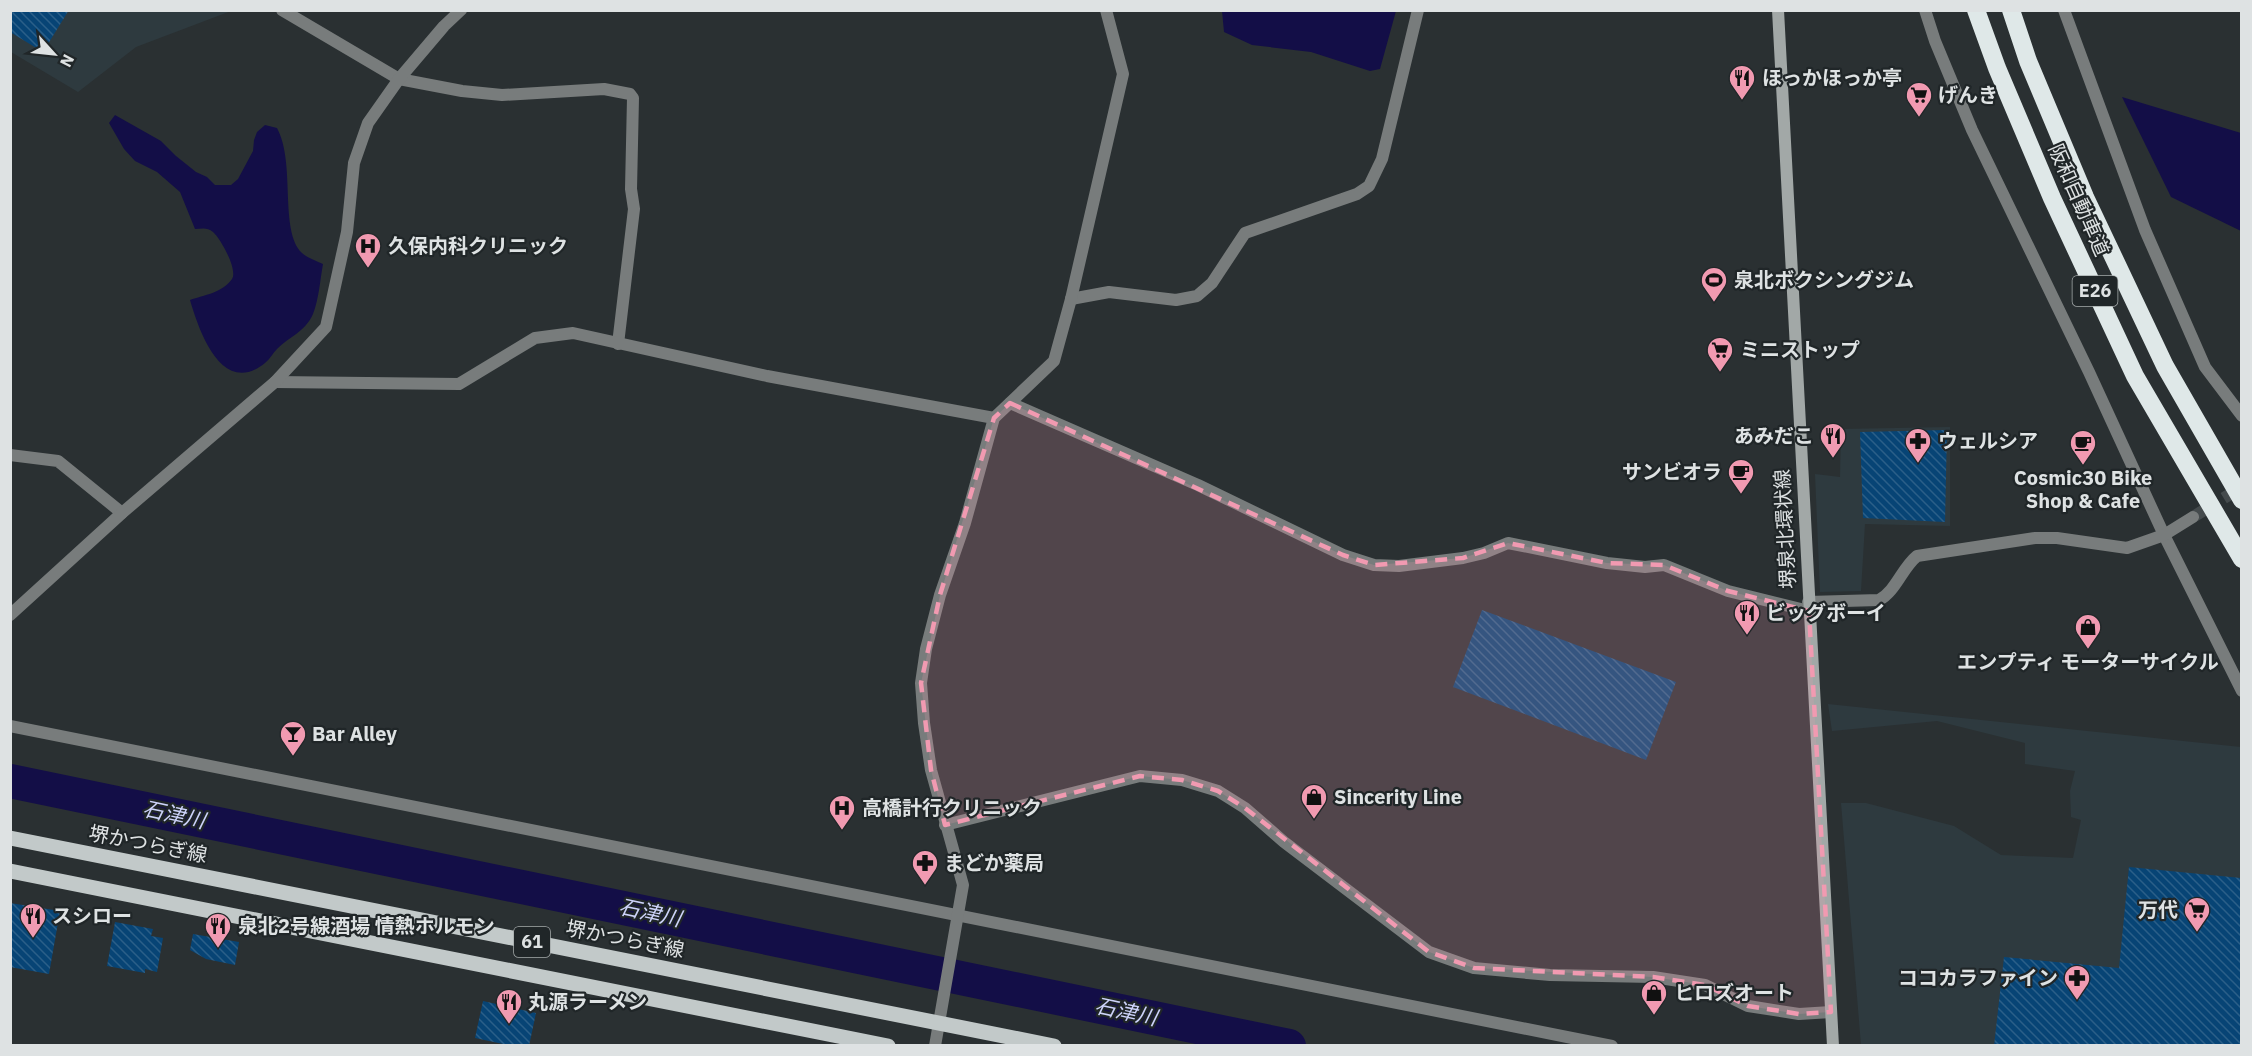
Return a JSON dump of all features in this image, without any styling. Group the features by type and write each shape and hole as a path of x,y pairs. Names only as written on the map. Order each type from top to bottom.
{"highway":[{"name":"阪和自動車道","path":"1976,10 1997,68 2052,198 2134,376 2241,559"},
{"name":"阪和自動車道","path":"2011,10 2028,61 2085,198 2165,366 2241,500"}],"main road":[{"name":"堺泉北環状線","path":"1778,10 1833,1046"},
{"name":"堺かつらぎ線","path":"10,838 1054,1046"},
{"name":"61","path":"10,871 888,1046"}],"street":[{"path":"282,10 399,79 462,91 502,95 604,89 630,94 633,98 632,189 634,209 618,344"},
{"path":"10,615 122,513 275,382 326,327 347,232 354,163 368,123 399,79 444,26 461,10"},
{"path":"935,1046 963,885 931,770 921,683 926,649 965,523 994,418 1054,362 1071,299 1123,74 1106,10"},
{"path":"1071,299 1109,292 1176,300 1197,296 1212,283 1245,233 1357,194 1369,186 1382,159 1418,10"},
{"path":"1925,10 1935,41 1972,130 2089,372 2164,535 2241,691"},
{"path":"2064,10 2145,230 2205,367 2241,416"},
{"path":"275,382 459,384 535,338 573,333 767,376 994,418"},
{"path":"1010,403 1198,485 1343,555 1374,565 1399,566 1463,558 1484,553 1508,543 1607,563 1645,567 1664,565 1728,591 1808,606 1879,600 1886,596 1909,562 1917,556 2035,538 2057,538 2127,548 2164,535 2193,517"},
{"path":"10,456 58,461 122,513"},
{"path":"10,726 1612,1046"},
{"path":"945,825 1140,776 1182,780 1218,791 1245,808 1284,842 1429,952 1474,968 1550,975 1653,977 1705,985 1748,1006 1799,1014 1832,1012"}],"highlighted area":[{"path":"1010,403 1343,555 1374,565 1463,558 1508,543 1607,563 1664,565 1728,591 1809,611 1831,1012 1799,1014 1748,1006 1705,985 1653,977 1474,968 1429,952 1245,808 1218,791 1182,780 1140,776 945,825 931,770 921,683 940,595 994,418"}],"shaded area":[{"path":"1222,10 1396,11 1380,69 1370,71 1311,52 1252,45 1224,32"},
{"path":"11,11 231,11 136,47 78,92 11,52"},
{"path":"2122,97 2241,133 2241,231 2171,197"},
{"path":"115,115 161,141 176,156 215,185 231,185 238,179 253,151 257,132 265,125 277,128 286,159 289,213 295,243 304,255 323,264 317,302 310,320 302,330 277,349 265,363 250,372 236,372 225,367 215,356 199,328 190,300 218,290 232,279 233,269 224,248 211,230 195,229 180,192 157,172 135,161 124,149 109,123"},
{"path":"1950,427 1950,526 1865,524 1861,591 1820,592 1815,474 1840,477 1841,429"},
{"path":"1828,704 2241,747 2241,1045 1861,1045 1841,803 1866,803 1954,826 2001,855 2073,858 2081,820 2071,817 2070,791 2075,771 2025,764 2025,743 1937,721 1832,731"}],"building":[{"path":"10,10 69,10 43,52 10,32"},
{"path":"1947,430 1945,522 1863,518 1860,432"},
{"path":"1482,610 1676,682 1646,760 1453,687"},
{"path":"2129,867 2241,878 2241,1046 1994,1046 2004,957 2119,968"},
{"name":"スシロー","path":"10,903 60,911 49,974 10,967"},
{"path":"115,922 153,929 151,936 163,938 157,972 145,969 145,973 107,966"},
{"path":"193,934 239,942 235,965 206,959 190,950"},
{"path":"483,1001 536,1013 529,1046 512,1046 475,1038"}],"waterway":[{"name":"石津川","path":"10,781 1289,1046"}],"tunnel":[{"path":"2193,517 2242,487"}],"place":[{"name":"ほっかほっか亭","path":"1742,101"},
{"name":"げんき","path":"1919,118"},
{"name":"久保内科クリニック","path":"368,269"},
{"name":"泉北ボクシングジム","path":"1714,303"},
{"name":"ミニストップ","path":"1720,373"},
{"name":"あみだこ","path":"1833,459"},
{"name":"ウェルシア","path":"1918,464"},
{"name":"Cosmic30 Bike Shop & Cafe","path":"2083,466"},
{"name":"サンビオラ","path":"1741,495"},
{"name":"ビッグボーイ","path":"1747,636"},
{"name":"エンプティ モーターサイクル","path":"2088,650"},
{"name":"Bar Alley","path":"293,757"},
{"name":"Sincerity Line","path":"1314,820"},
{"name":"高橋計行クリニック","path":"842,831"},
{"name":"まどか薬局","path":"925,886"},
{"name":"万代","path":"2197,933"},
{"name":"スシロー","path":"33,939"},
{"name":"泉北2号線酒場 情熱ホルモン","path":"218,949"},
{"name":"ココカラファイン","path":"2077,1001"},
{"name":"ヒロズオート","path":"1654,1016"},
{"name":"丸源ラーメン","path":"509,1025"}]}
